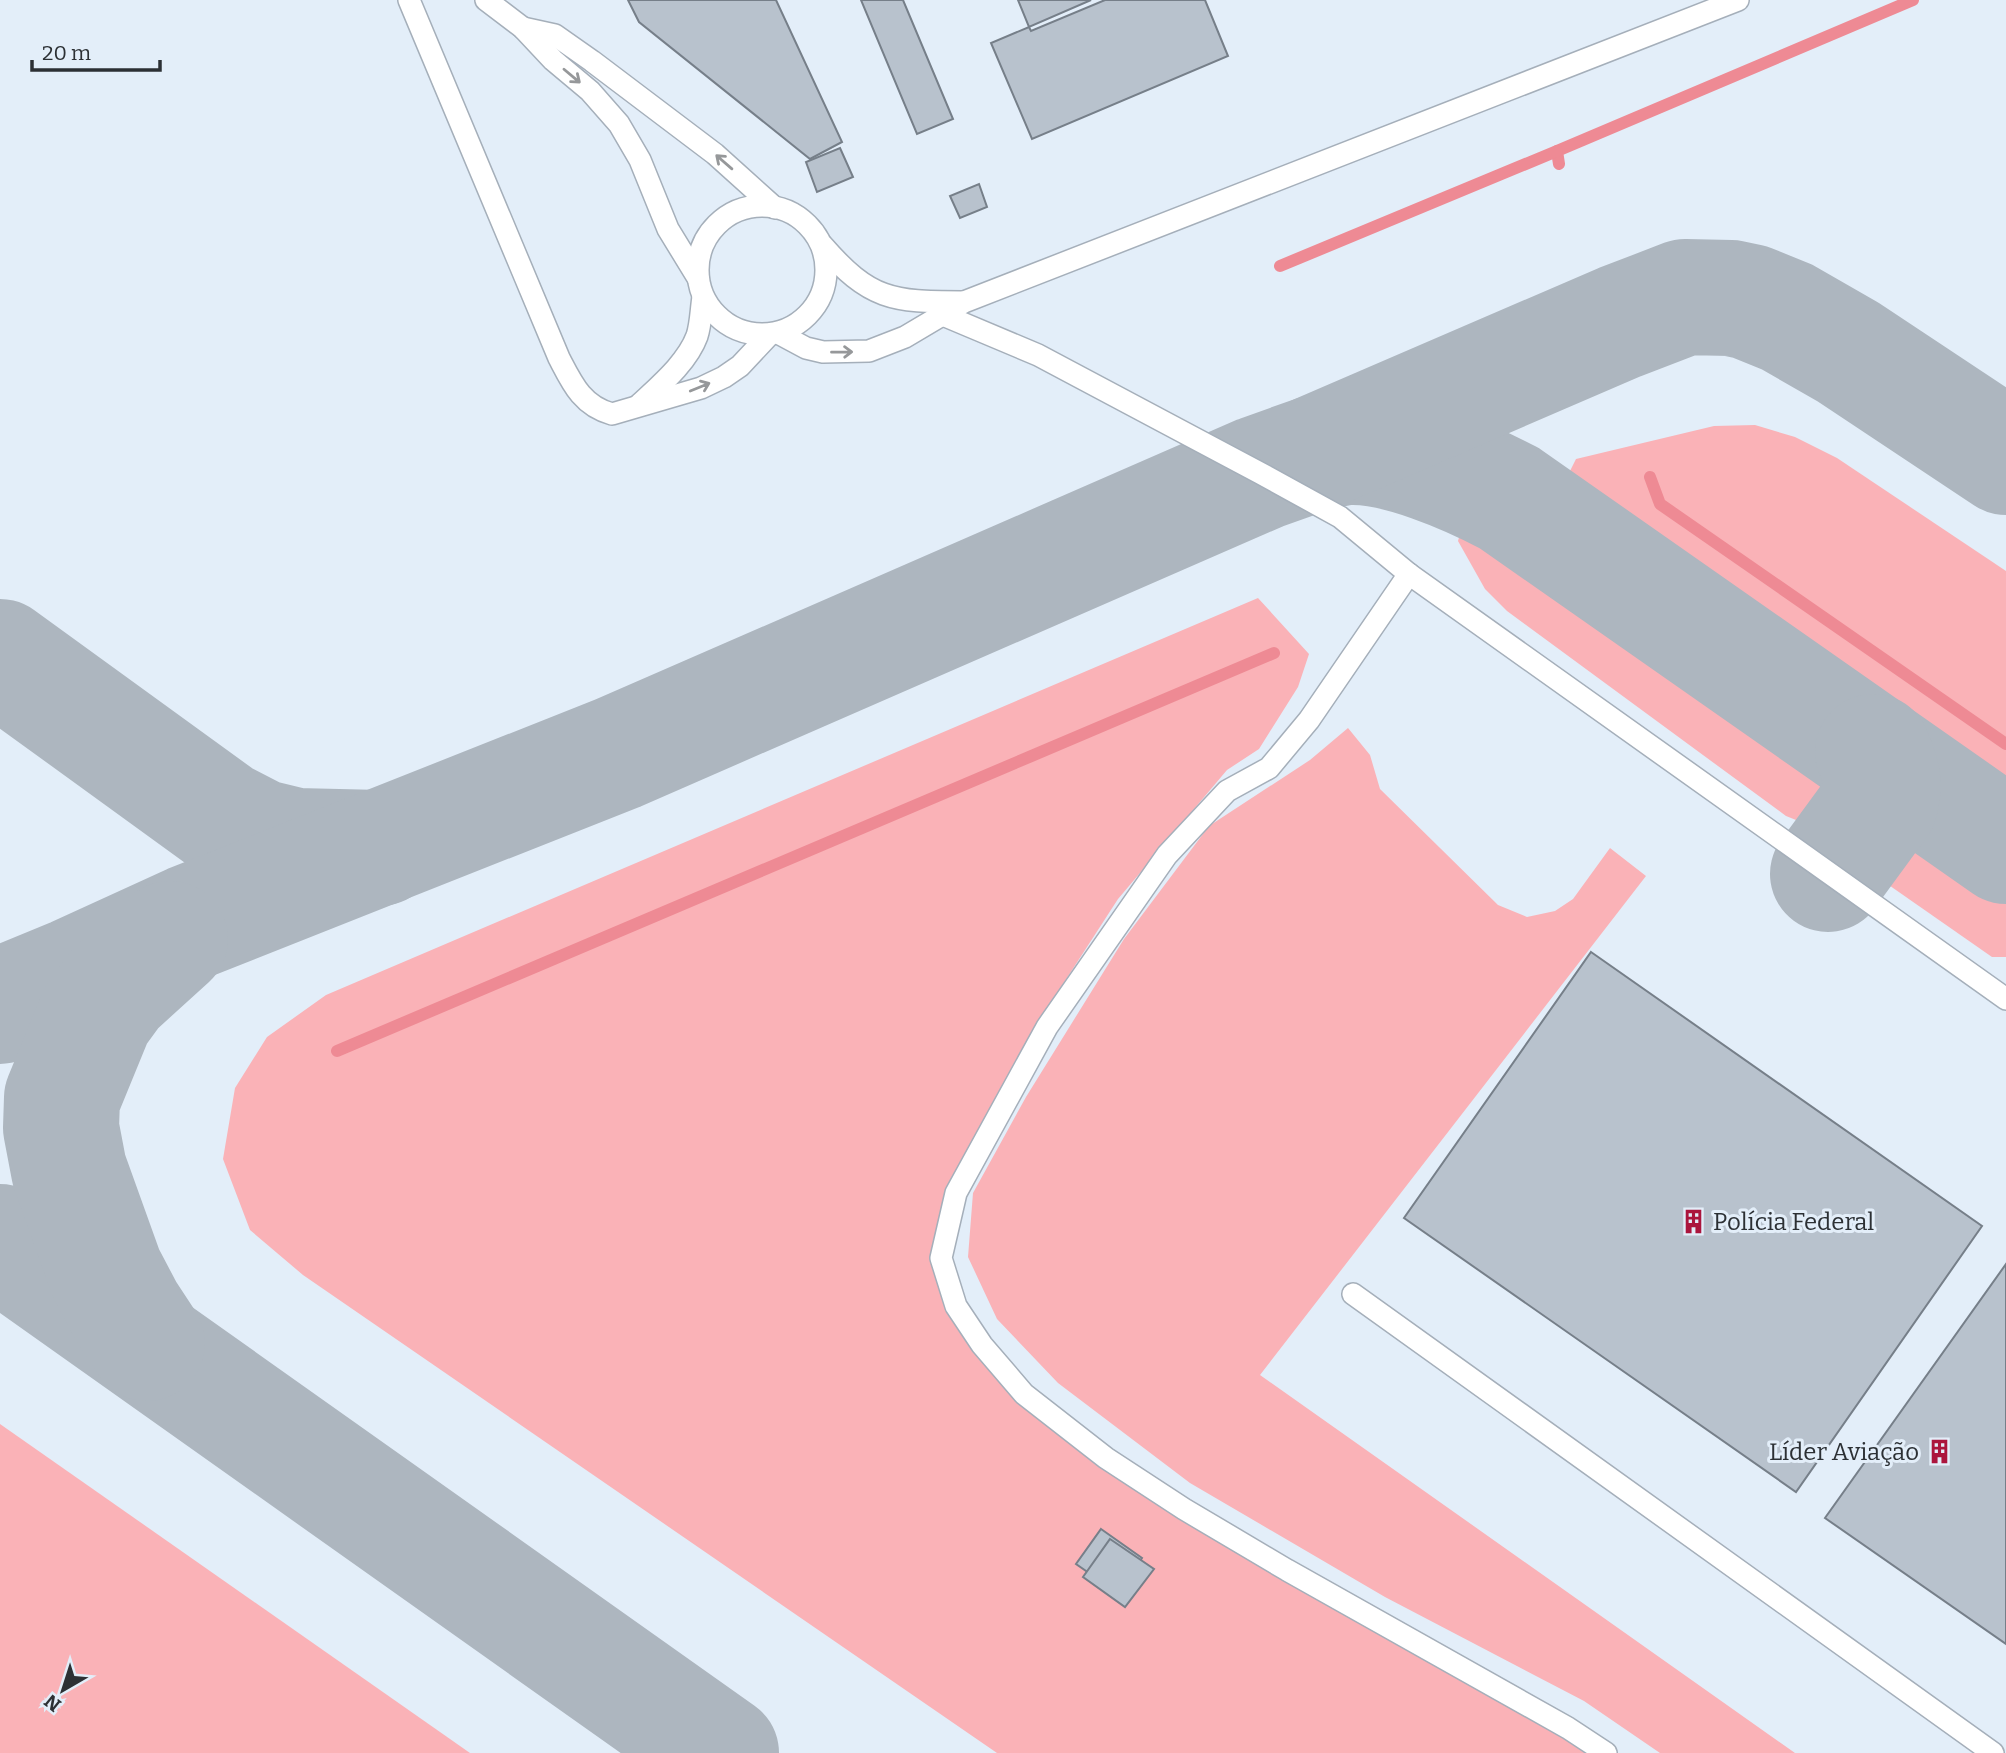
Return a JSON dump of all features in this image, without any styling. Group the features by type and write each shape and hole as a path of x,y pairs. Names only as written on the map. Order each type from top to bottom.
{"lane":[{"path":"409,0 559,358 575,389 600,411 612,414 635,409 701,388 740,366 774,333 796,325 810,314 820,298 826,280 826,262 821,244"},
{"path":"486,0 523,28 553,60 590,91 620,124 640,160 668,229 720,318 743,331 774,333 806,348 823,352 869,351 905,337 964,302 1738,0"},
{"path":"523,28 555,35 592,61 715,154 775,208"},
{"path":"635,409 690,350 697,334 701,287 700,254 710,232 728,215 751,207 775,208 794,215 810,227 821,244 853,277 882,295 912,302 964,302"},
{"path":"943,315 1038,355 1340,517 1409,574 2006,999"},
{"path":"1409,574 1310,720 1269,768 1227,790 1167,855 1054,1016 956,1193 941,1258 956,1306 982,1345 1024,1394 1106,1458 1184,1509 1287,1570 1568,1728 1606,1753"},
{"path":"1353,1294 1993,1753"}],"shaded area":[{"path":"1755,425 1795,437 1837,458 2006,571 2006,789 1579,488 1570,471 1576,459 1714,426"},
{"path":"1477,509 1832,751 1839,773 1839,788 1818,820 1801,822 1786,816 1507,611 1485,589 1458,541 1463,523"},
{"path":"1258,598 1309,654 1298,687 1259,749 1227,770 1118,899 1030,1035 950,1181 937,1239 948,1296 1075,1437 1608,1753 997,1753 303,1275 250,1230 223,1159 235,1088 267,1037 326,995"},
{"path":"1348,728 1370,755 1380,789 1498,905 1527,917 1555,911 1573,899 1610,848 1646,876 1260,1375 1795,1753 1660,1753 1584,1701 1385,1597 1190,1483 1058,1383 997,1319 968,1257 973,1193 1026,1097 1124,939 1209,826 1310,760"},
{"path":"1909,835 1938,835 2006,884 2006,957 1992,957 1873,874 1885,843"},
{"path":"0,1424 470,1753 0,1753"}],"building":[{"path":"628,0 776,0 842,142 810,159 639,22"},
{"path":"861,0 903,0 953,119 917,134"},
{"path":"1018,0 1091,0 1029,27"},
{"path":"1105,0 1205,0 1228,56 1032,139 991,43 1029,27 1031,31"},
{"path":"840,148 853,177 817,192 806,162"},
{"path":"979,184 987,207 960,218 950,196"},
{"name":"Polícia Federal","path":"1591,952 1982,1226 1796,1492 1404,1218"},
{"name":"Líder Aviação","path":"2006,1264 2006,1644 1825,1518"},
{"path":"1101,1529 1142,1558 1118,1593 1076,1564"},
{"path":"1110,1539 1154,1569 1125,1607 1083,1577"}],"waterway":[{"path":"1559,164 1557,151 1913,0"},
{"path":"1280,266 1557,151"},
{"path":"1650,477 1660,504 2006,744"},
{"path":"337,1051 1274,653"}],"taxiway":[{"path":"0,1006 191,922 618,753 1260,473 1316,453 1620,322 1685,297 1731,298 1750,302 1787,317 1848,352 2006,457"},
{"path":"1316,453 1348,447 1388,451 1431,463 1509,498 2006,846"},
{"path":"0,657 222,818 259,837 296,846 380,848"},
{"path":"1828,874 1880,803 1882,777 1873,752"},
{"path":"147,1343 106,1273 69,1170 61,1128 62,1098 96,1015 115,989 170,939"},
{"path":"0,1242 721,1753"}],"place":[{"name":"Polícia Federal","path":"1693,1222"},
{"name":"Líder Aviação","path":"1939,1452"}]}
